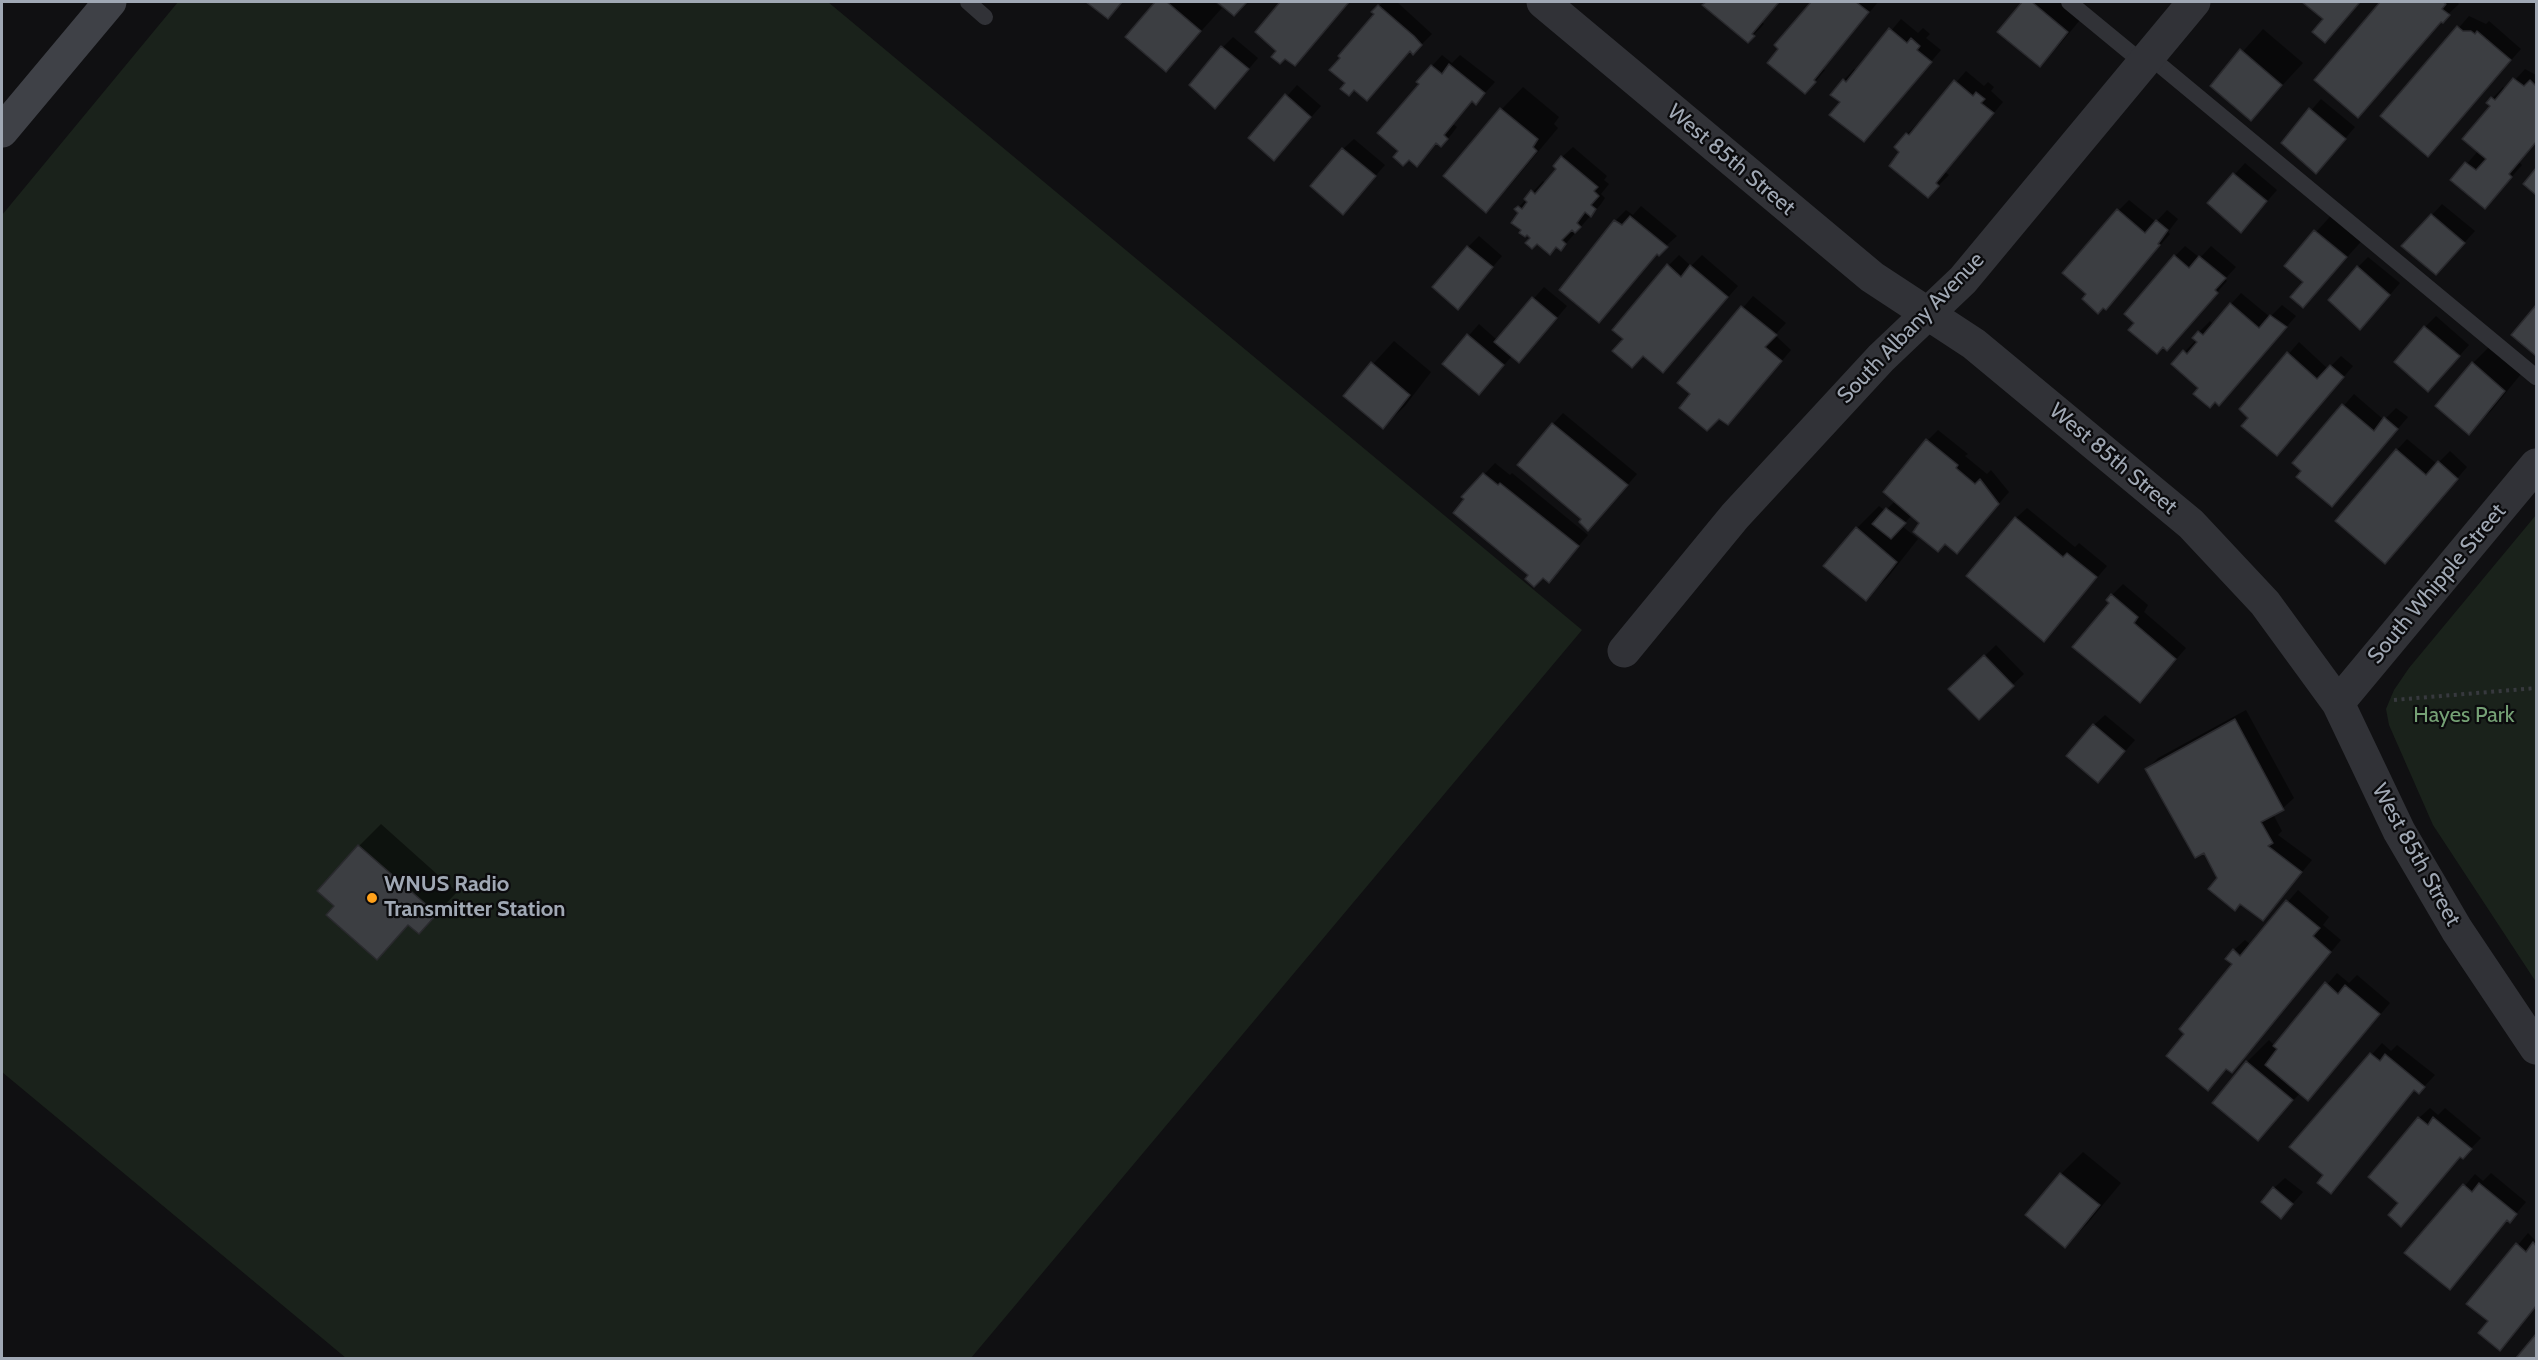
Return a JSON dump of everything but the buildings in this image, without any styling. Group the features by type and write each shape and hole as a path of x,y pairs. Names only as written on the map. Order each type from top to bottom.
{"main road":[{"path":"4,124 110,2"}],"street":[{"name":"West 85th Street","path":"1543,2 1872,278 1974,344 2191,524 2265,603 2338,703 2398,831 2457,930 2536,1048"},
{"name":"South Albany Avenue","path":"1623,651 1735,516 1881,358 1963,280 2194,2"},
{"name":"South Whipple Street","path":"2338,703 2536,465"}],"lane":[{"path":"968,2 985,16"},
{"path":"2069,2 2146,60 2536,377"}],"path":[{"path":"2385,700 2536,688"}],"green space":[{"path":"178,2 828,2 1582,630 971,1358 346,1358 2,1072 2,215"},
{"name":"Hayes Park","path":"2536,515 2536,982 2433,825 2389,725 2386,709 2394,690 2409,668"}],"place":[{"name":"WNUS Radio Transmitter Station","path":"372,898"}]}
